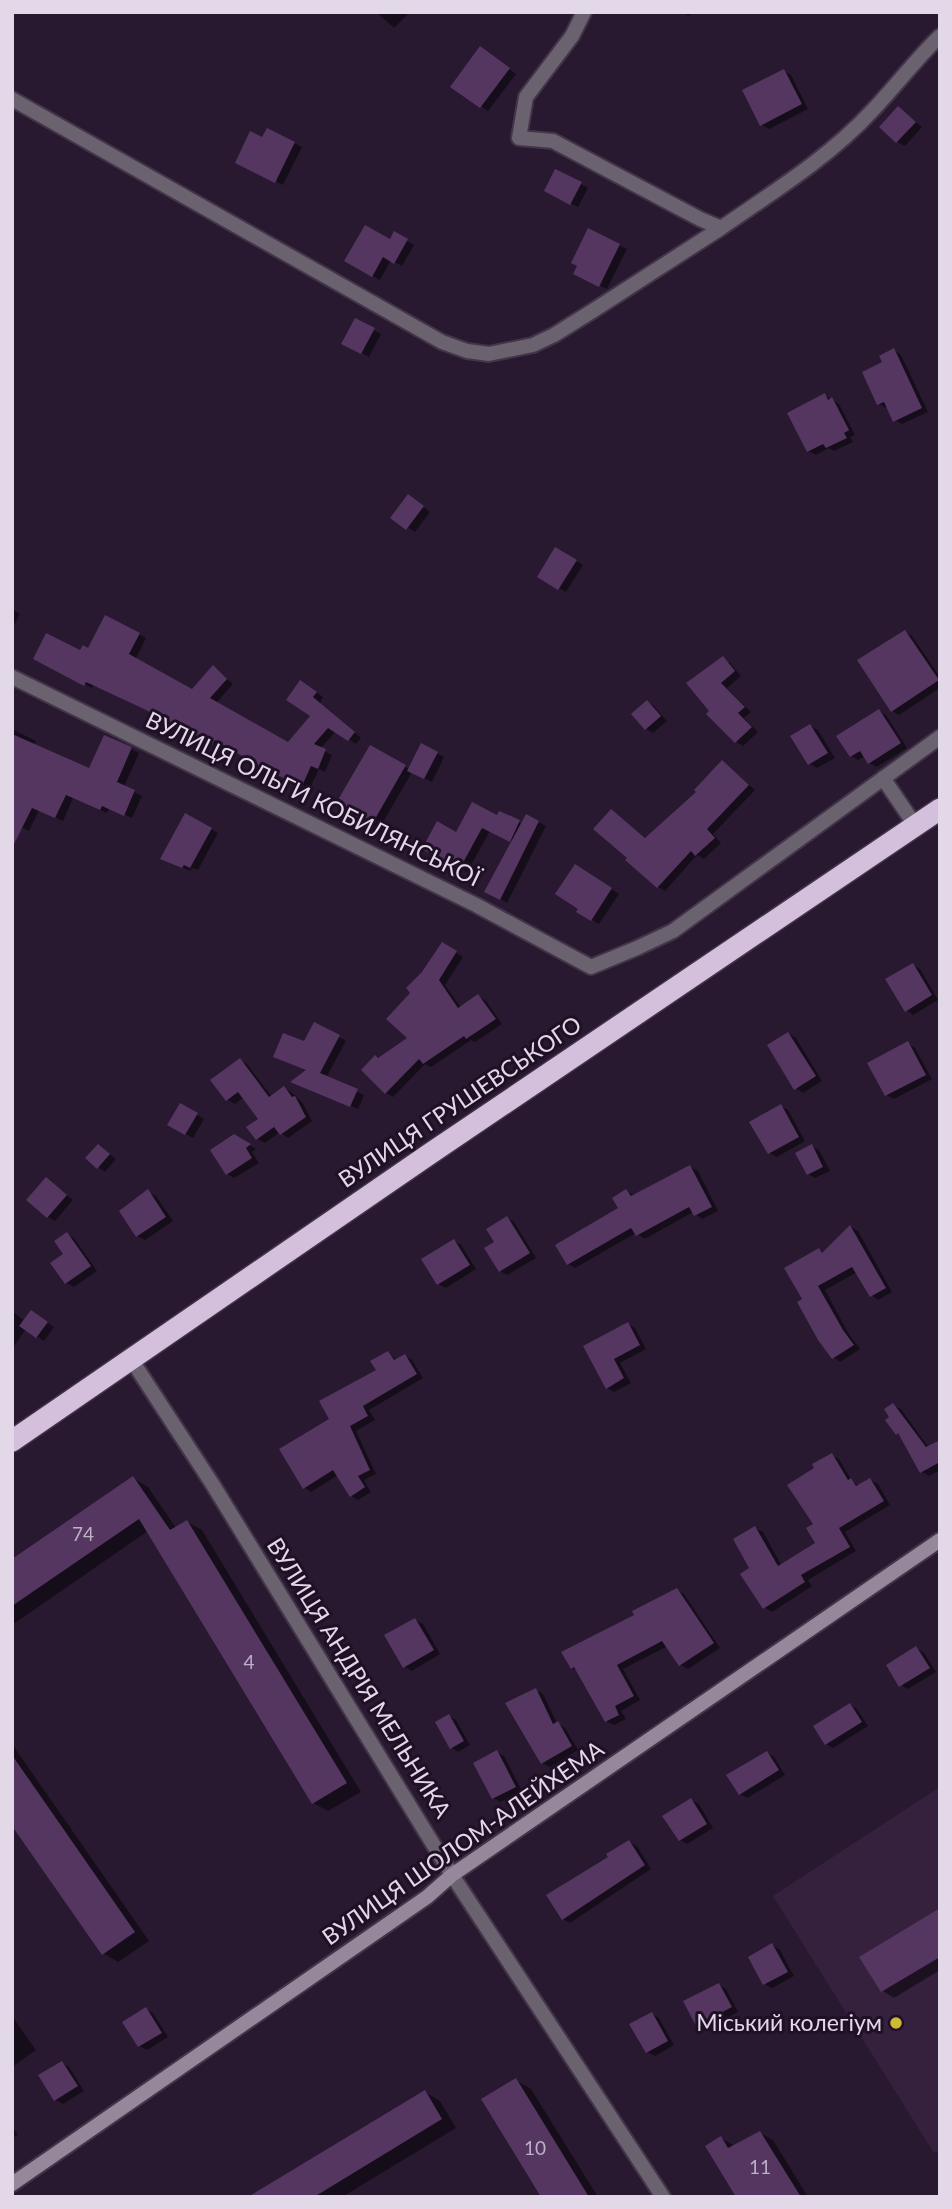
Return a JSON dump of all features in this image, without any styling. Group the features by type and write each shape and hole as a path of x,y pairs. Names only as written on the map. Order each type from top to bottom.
{"highway":[{"name":"ВУЛИЦЯ ГРУШЕВСЬКОГО","path":"12,1441 431,1153 940,809"}],"street":[{"path":"584,12 572,36 526,97 519,138 553,141 721,228"},
{"path":"12,99 443,342 467,351 489,354 513,351 554,335 795,177 871,112 919,56 940,36"},
{"name":"ВУЛИЦЯ ОЛЬГИ КОБИЛЯНСЬКОЇ","path":"12,677 476,905 591,967 673,931 883,778"},
{"path":"915,825 883,778 940,737"},
{"name":"ВУЛИЦЯ АНДРІЯ МЕЛЬНИКА","path":"131,1359 213,1485 452,1875 663,2197"},
{"name":"ВУЛИЦЯ ШОЛОМ-АЛЕЙХЕМА","path":"12,2184 427,1897 452,1875 940,1540"}],"shaded area":[{"name":"Міський колегіум","path":"940,1787 940,2150 934,2153 773,1896"}],"building":[{"path":"480,46 510,68 480,108 450,87"},
{"path":"784,69 802,104 760,126 742,90"},
{"path":"898,106 916,122 896,143 879,127"},
{"path":"267,128 295,142 275,183 235,163 250,131 262,137"},
{"path":"555,169 582,182 570,205 544,191"},
{"path":"365,225 390,239 394,231 408,239 394,264 383,257 372,277 344,261"},
{"path":"588,228 620,244 599,287 573,274 577,266 571,263"},
{"path":"355,318 375,328 361,354 341,344"},
{"path":"894,348 922,408 893,422 884,402 877,405 862,372 882,362 879,356"},
{"path":"825,393 828,400 832,397 849,430 844,433 847,438 826,448 823,444 807,452 787,413"},
{"path":"408,494 424,506 406,530 390,518"},
{"path":"555,547 577,560 558,590 537,577"},
{"path":"105,615 140,633 129,654 192,689 213,665 227,679 210,698 288,742 310,716 286,700 300,680 317,692 313,697 355,732 348,741 328,728 314,744 326,749 318,769 311,766 302,786 268,771 215,740 212,745 144,709 86,682 84,686 33,659 46,633 80,650 83,645 88,648"},
{"path":"905,630 939,680 891,712 857,660"},
{"path":"723,656 735,671 721,683 745,707 738,713 752,727 735,743 706,714 709,711 686,683"},
{"path":"647,700 661,716 645,730 631,714"},
{"path":"879,709 901,743 868,764 860,751 850,757 836,736"},
{"path":"810,724 828,753 808,765 790,736"},
{"path":"12,734 89,768 104,735 132,747 117,782 135,790 124,816 102,806 100,810 66,795 55,818 32,808 12,848"},
{"path":"421,743 438,752 424,779 407,771"},
{"path":"370,745 406,765 371,826 335,805"},
{"path":"722,760 749,785 707,829 715,838 695,856 691,851 657,888 593,829 611,809 645,838 696,792 694,790"},
{"path":"472,802 497,815 499,811 520,820 510,842 482,828 459,870 422,849 437,821 456,832"},
{"path":"185,813 212,828 190,868 184,865 182,868 160,859"},
{"path":"526,814 539,821 500,900 484,892"},
{"path":"575,864 612,888 591,921 555,894"},
{"path":"442,942 457,951 439,980 458,1008 478,994 496,1019 466,1039 464,1036 423,1064 419,1059 385,1094 361,1070 375,1055 378,1058 407,1038 386,1019 410,993 406,988 422,972"},
{"path":"913,963 932,995 905,1012 885,979"},
{"path":"314,1022 340,1035 320,1073 358,1089 350,1107 290,1082 306,1070 273,1057 283,1033 304,1041"},
{"path":"788,1032 816,1076 794,1090 767,1045"},
{"path":"908,1041 926,1075 885,1096 867,1063"},
{"path":"240,1058 269,1097 284,1086 292,1097 295,1096 306,1117 280,1135 274,1127 256,1140 246,1127 258,1119 238,1092 226,1101 210,1080"},
{"path":"180,1103 198,1113 185,1135 167,1125"},
{"path":"781,1104 799,1137 768,1154 749,1122"},
{"path":"234,1134 251,1144 246,1148 252,1158 226,1175 210,1150"},
{"path":"98,1144 110,1154 97,1169 85,1158"},
{"path":"812,1144 823,1167 807,1175 795,1153"},
{"path":"690,1165 712,1207 694,1216 689,1207 636,1236 631,1228 567,1265 555,1245 618,1208 612,1198 626,1189 631,1196"},
{"path":"46,1177 67,1195 47,1218 26,1200"},
{"path":"148,1189 166,1217 136,1237 119,1211"},
{"path":"507,1216 530,1253 499,1272 484,1248 494,1242 486,1229"},
{"path":"850,1225 886,1288 870,1297 852,1267 818,1286 854,1345 832,1359 797,1302 802,1299 784,1268 819,1248 822,1253"},
{"path":"67,1232 91,1266 65,1284 50,1263 63,1254 54,1241"},
{"path":"454,1239 470,1265 437,1285 421,1259"},
{"path":"31,1310 48,1322 36,1338 19,1326"},
{"path":"628,1322 640,1345 614,1359 624,1378 606,1389 583,1346"},
{"path":"388,1351 394,1360 405,1354 417,1374 363,1406 368,1416 350,1426 370,1470 358,1476 365,1487 350,1497 333,1470 303,1489 279,1449 329,1419 319,1401 376,1370 370,1361"},
{"path":"893,1403 926,1447 940,1440 940,1462 920,1473 898,1433 896,1435 885,1420 889,1417 884,1409"},
{"path":"832,1453 848,1480 851,1478 856,1486 870,1478 884,1501 839,1528 850,1547 801,1575 805,1582 763,1609 740,1574 749,1568 733,1539 755,1526 778,1566 815,1543 806,1528 813,1524 787,1485 814,1468 812,1464"},
{"path":"133,1476 170,1530 187,1520 347,1783 312,1804 139,1519 12,1606 12,1559"},
{"path":"677,1588 714,1643 679,1666 662,1641 617,1665 634,1696 615,1706 619,1715 605,1722 574,1667 571,1669 561,1652 634,1615 632,1611"},
{"path":"415,1618 434,1650 403,1668 384,1635"},
{"path":"916,1646 930,1668 899,1687 886,1665"},
{"path":"536,1688 553,1724 558,1721 572,1746 541,1764 505,1703"},
{"path":"850,1703 862,1722 825,1745 813,1726"},
{"path":"449,1714 464,1741 450,1749 435,1722"},
{"path":"497,1750 516,1787 492,1799 473,1763"},
{"path":"767,1751 779,1770 739,1795 726,1775"},
{"path":"12,1755 135,1932 102,1955 12,1826"},
{"path":"691,1798 707,1824 679,1841 662,1816"},
{"path":"629,1840 645,1865 562,1920 546,1895 608,1857 606,1854"},
{"path":"940,1908 940,1957 881,1992 859,1957"},
{"path":"772,1943 788,1972 763,1985 748,1957"},
{"path":"719,1983 732,2007 696,2026 683,2001"},
{"path":"146,2007 162,2033 138,2047 122,2022"},
{"path":"652,2012 668,2041 646,2053 629,2024"},
{"path":"62,2061 78,2086 54,2101 38,2075"},
{"path":"516,2078 589,2197 541,2197 481,2099"},
{"path":"425,2090 442,2119 314,2197 248,2197"},
{"path":"760,2131 801,2197 736,2197 705,2146 721,2136 728,2148"}],"place":[{"name":"Міський колегіум","path":"896,2023"}]}
